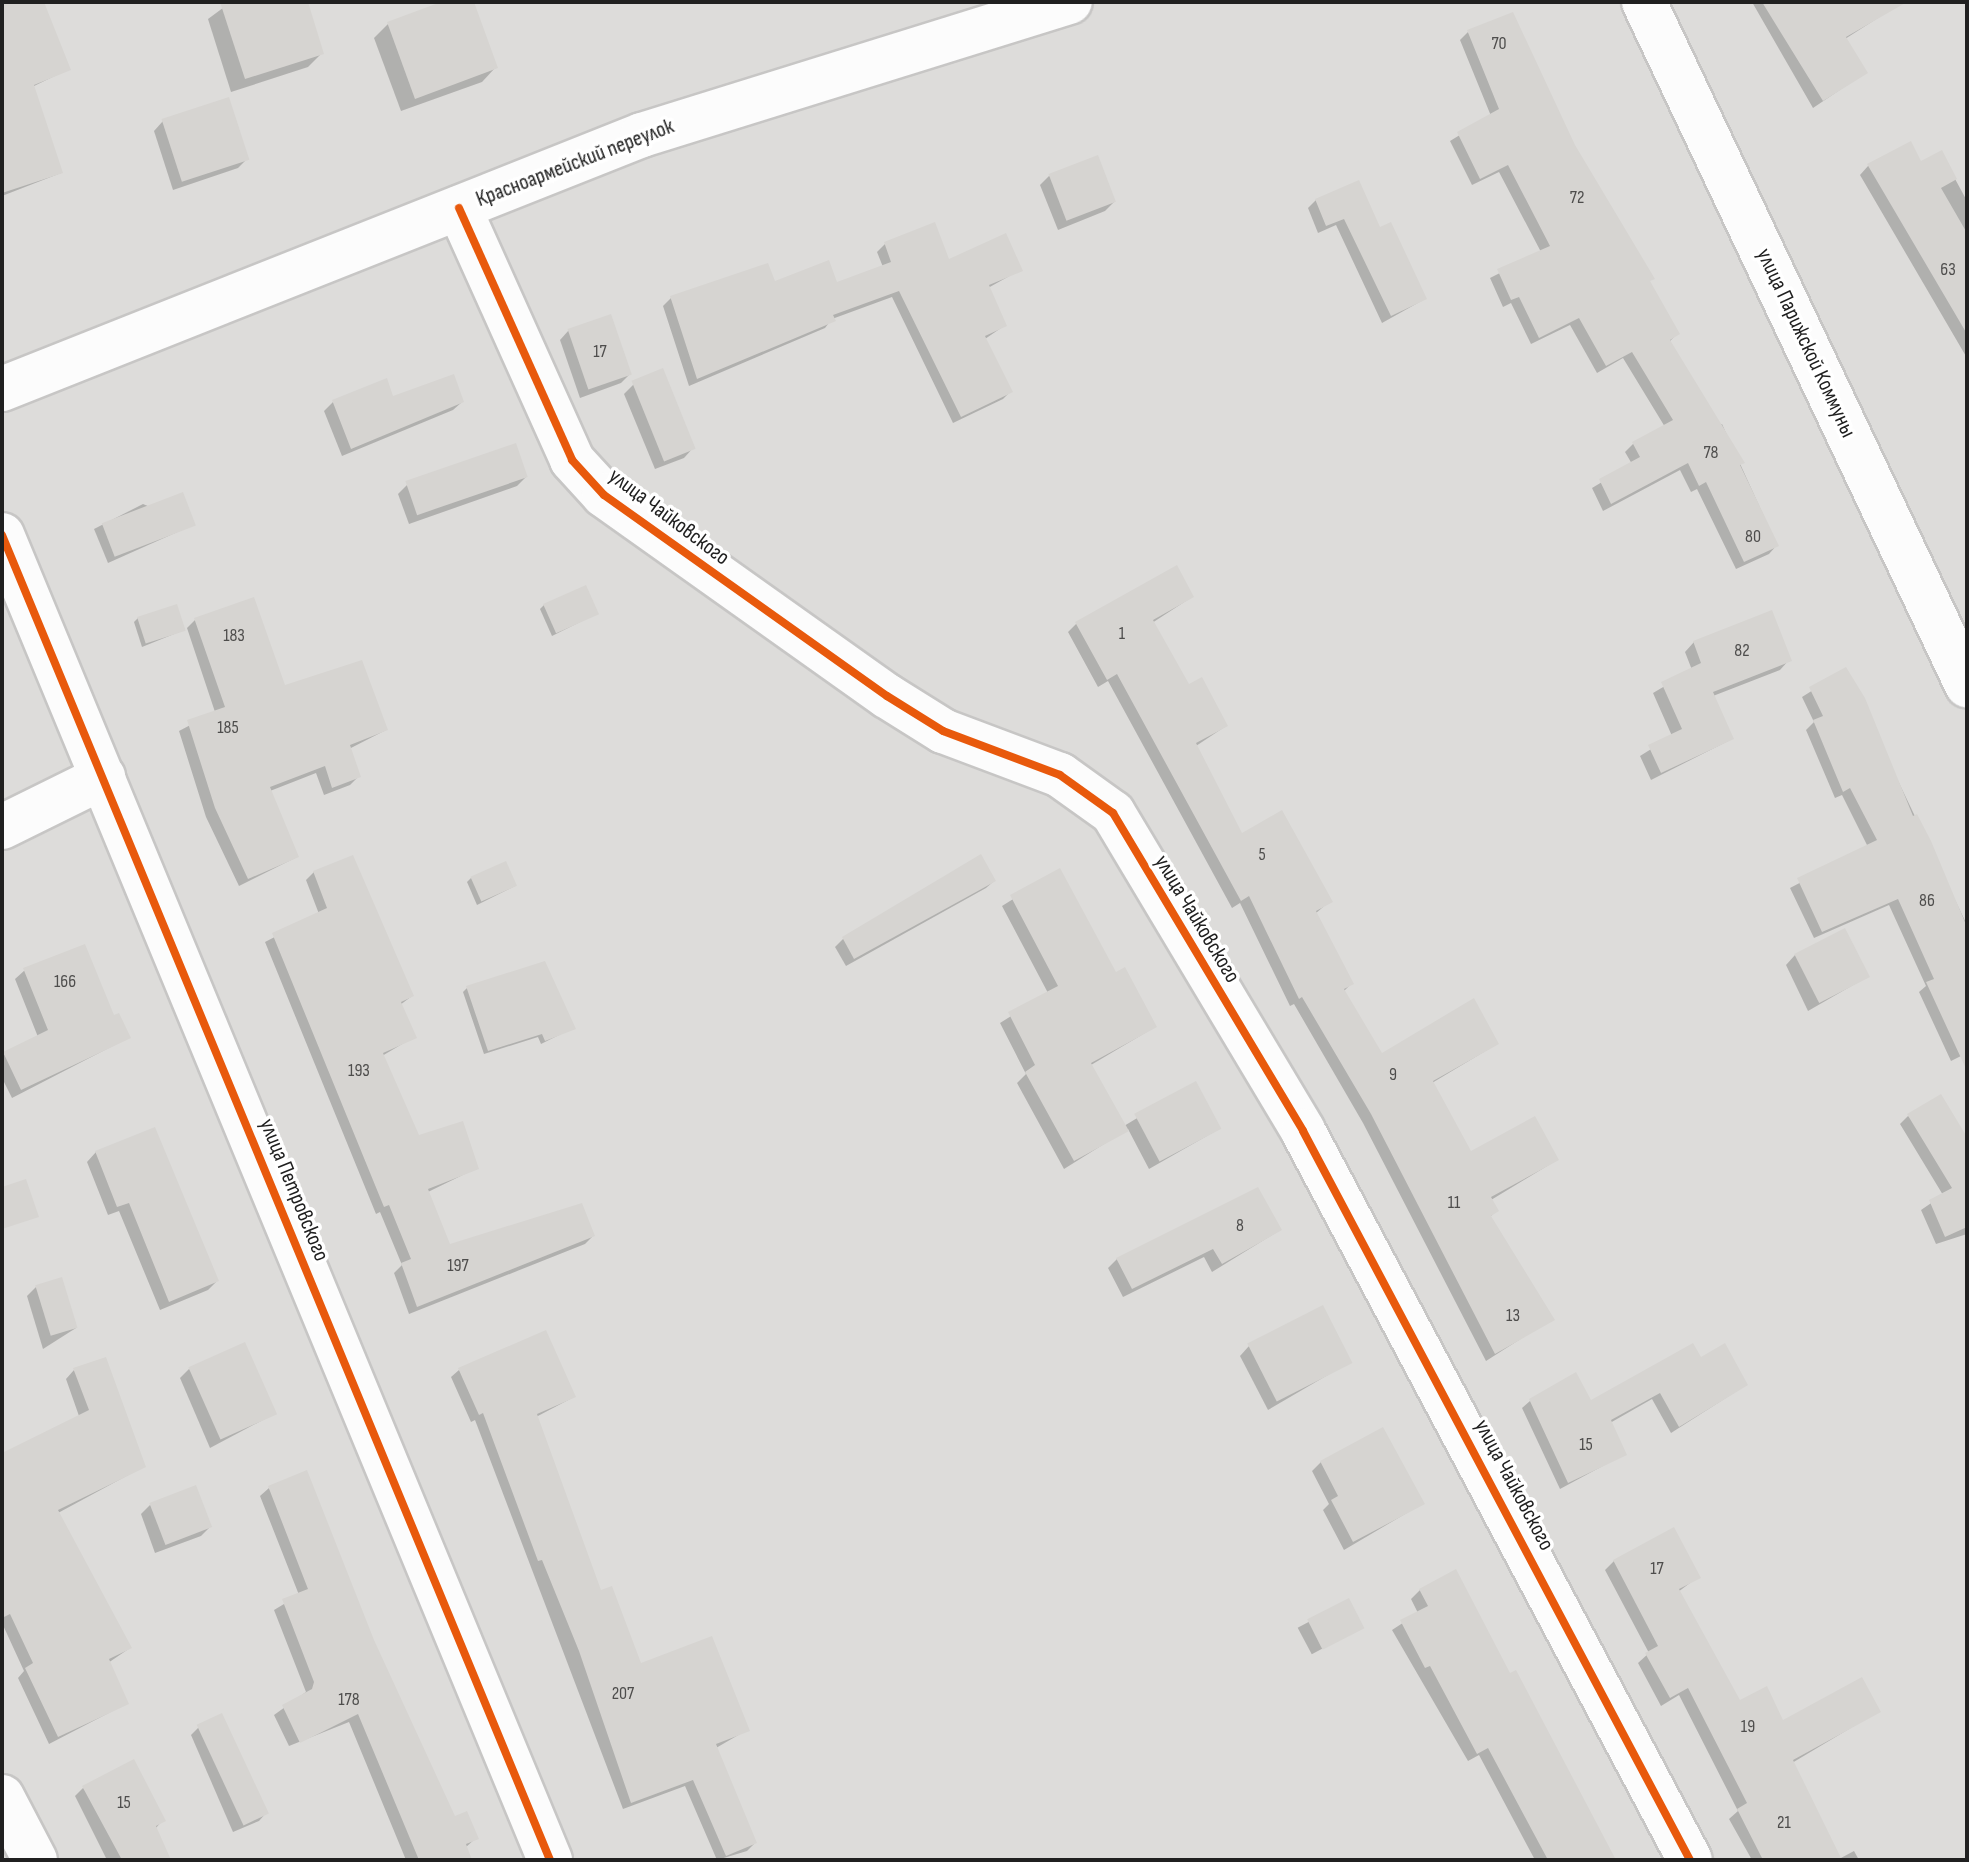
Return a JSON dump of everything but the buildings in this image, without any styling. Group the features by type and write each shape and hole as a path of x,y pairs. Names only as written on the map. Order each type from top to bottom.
{"street":[{"name":"Красноармейский переулок","path":"2,389 642,135 1070,2"},
{"name":"улица Парижской Коммуны","path":"1644,2 1967,685"},
{"name":"улица Чайковского","path":"459,208 572,460 604,495 887,696 943,731 1060,775 1113,813 1303,1131 1690,1860"},
{"name":"улица Петровского","path":"2,535 550,1860"},
{"path":"2,827 103,777"},
{"path":"2,1797 35,1860"}],"shaded area":[{"path":"2,2 1967,2 1967,1860 2,1860"}],"cycle path":[{"path":"459,208 572,460 604,495 887,696 943,731 1060,775 1113,813 1303,1131 1690,1860"},
{"path":"2,535 550,1860"}]}
